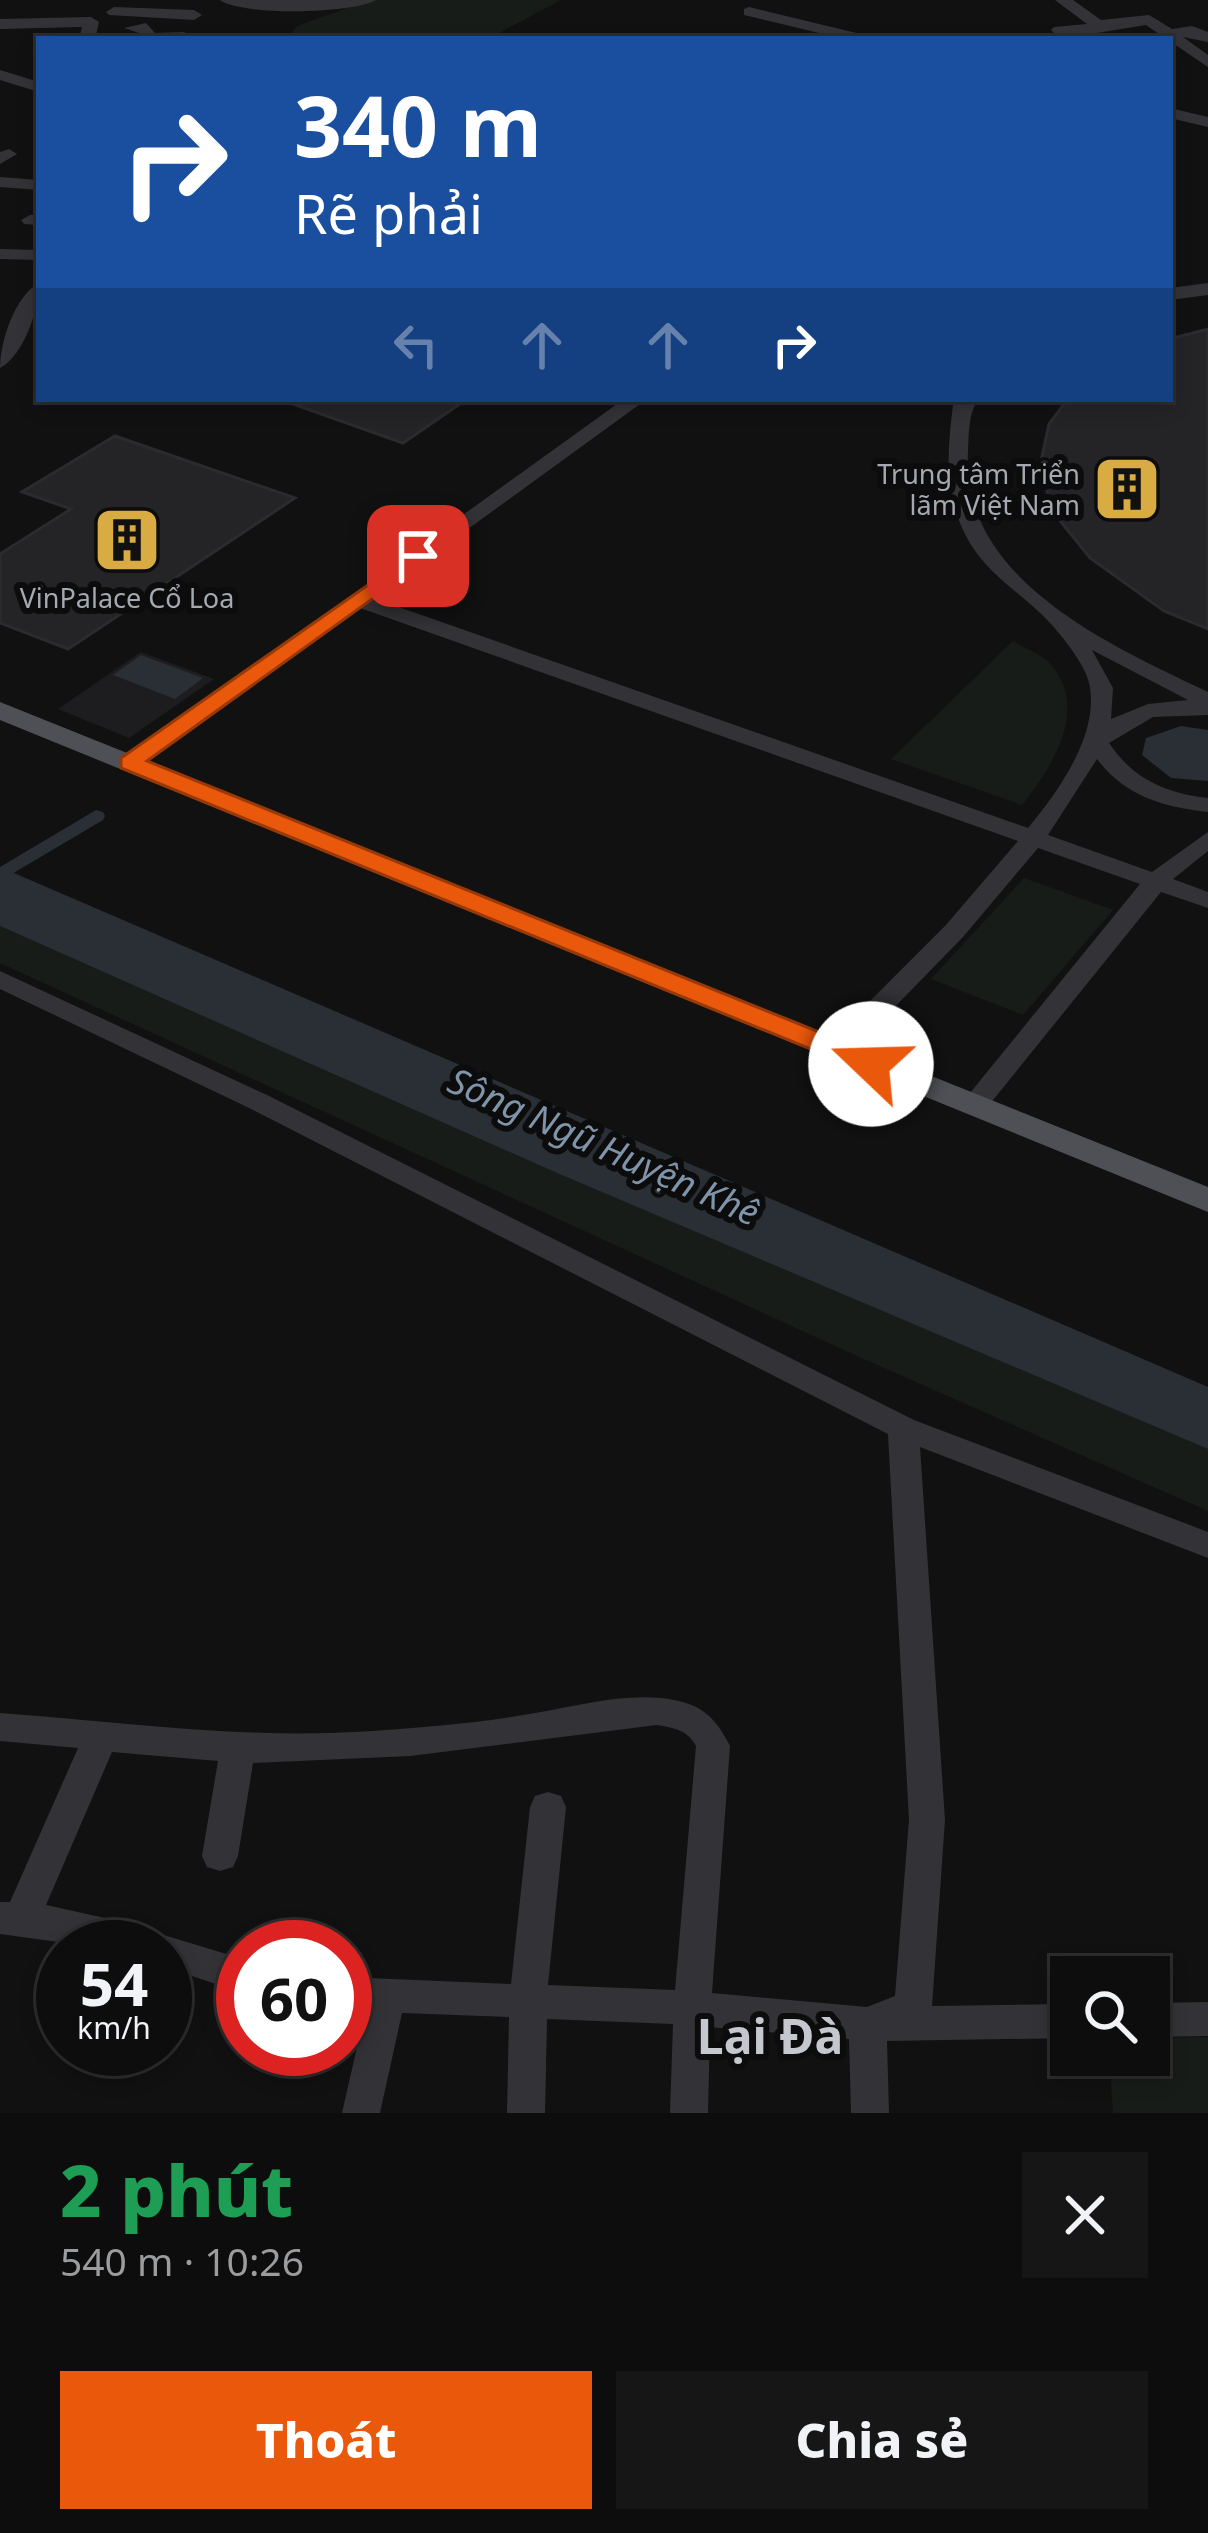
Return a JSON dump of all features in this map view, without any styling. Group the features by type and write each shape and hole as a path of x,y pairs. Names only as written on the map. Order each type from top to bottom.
{"main road":[{"path":"0,710 1208,1201"}],"street":[{"path":"184,36 187,20 234,2 252,9 299,2 334,8 368,0"},
{"path":"1063,0 1113,36"},
{"path":"0,12 20,5"},
{"path":"115,12 194,16"},
{"path":"748,12 851,36"},
{"path":"1066,36 1059,30 1149,20 1172,36"},
{"path":"0,24 91,22 88,36"},
{"path":"132,28 146,28 148,36"},
{"path":"1169,34 1192,31 1208,37"},
{"path":"1173,37 1208,62"},
{"path":"2,77 36,85"},
{"path":"1173,114 1208,122"},
{"path":"0,182 36,185"},
{"path":"0,254 36,255"},
{"path":"1173,294 1208,290"},
{"path":"0,362 36,294"},
{"path":"130,763 633,402"},
{"path":"966,402 959,489 973,529 1007,576 1058,618 1208,704"},
{"path":"357,600 1208,900"},
{"path":"1058,618 1102,688 1097,742 1114,771 1132,785 1182,803 1208,805"},
{"path":"837,1050 1036,839 1097,742 1129,715 1151,708 1208,704"},
{"path":"974,1104 1156,881 1208,839"},
{"path":"0,979 257,1100 903,1428 1208,1545"},
{"path":"868,2024 913,2006 927,1820 903,1428"},
{"path":"0,1727 238,1748 381,1746 552,1727 664,1708 694,1717 705,1725 713,1746 692,2008 689,2113"},
{"path":"11,1918 102,1734"},
{"path":"220,1856 238,1748"},
{"path":"526,2113 528,2000 548,1808"},
{"path":"372,1997 692,2008 868,2024 1050,2021"},
{"path":"361,2113 387,1998"},
{"path":"1170,2020 1208,2019"},
{"path":"868,2024 871,2113"}],"shaded area":[{"path":"369,0 561,0 494,36 290,36 297,26"},
{"path":"1013,641 1049,663 1063,684 1067,702 1054,758 1022,805 891,759"},
{"path":"141,652 214,679 129,738 58,709"},
{"path":"1024,878 1113,910 1023,1015 931,979"},
{"path":"0,926 557,1173 1208,1449 1208,1511 857,1356 0,963"},
{"path":"1208,2037 1208,2113 1113,2113 1110,2076 1170,2076 1170,2038"}],"water":[{"path":"141,655 203,678 175,699 113,675"},
{"path":"1181,726 1208,730 1208,781 1171,778 1142,755 1146,738"},
{"name":"Sông Ngũ Huyện Khê","path":"0,867 1208,1387 1208,1449 557,1173 0,926"}],"building":[{"name":"Trung tâm Triển lãm Việt Nam","path":"1208,329 1208,629 1164,611 1090,558 1053,512 1040,466 1049,424 1066,402 1173,402 1173,338"},
{"path":"287,402 463,402 403,443"},
{"name":"VinPalace Cổ Loa","path":"115,436 295,498 68,649 0,623 0,554 71,509 22,492"}],"waterway":[{"path":"0,875 96,816"}],"place":[{"name":"Trung tâm Triển lãm Việt Nam","path":"1127,489"},
{"name":"VinPalace Cổ Loa","path":"127,540"}],"district":[{"name":"Lại Đà","path":"770,2035"}],"route":[{"path":"418,556 130,763 871,1064"}]}
